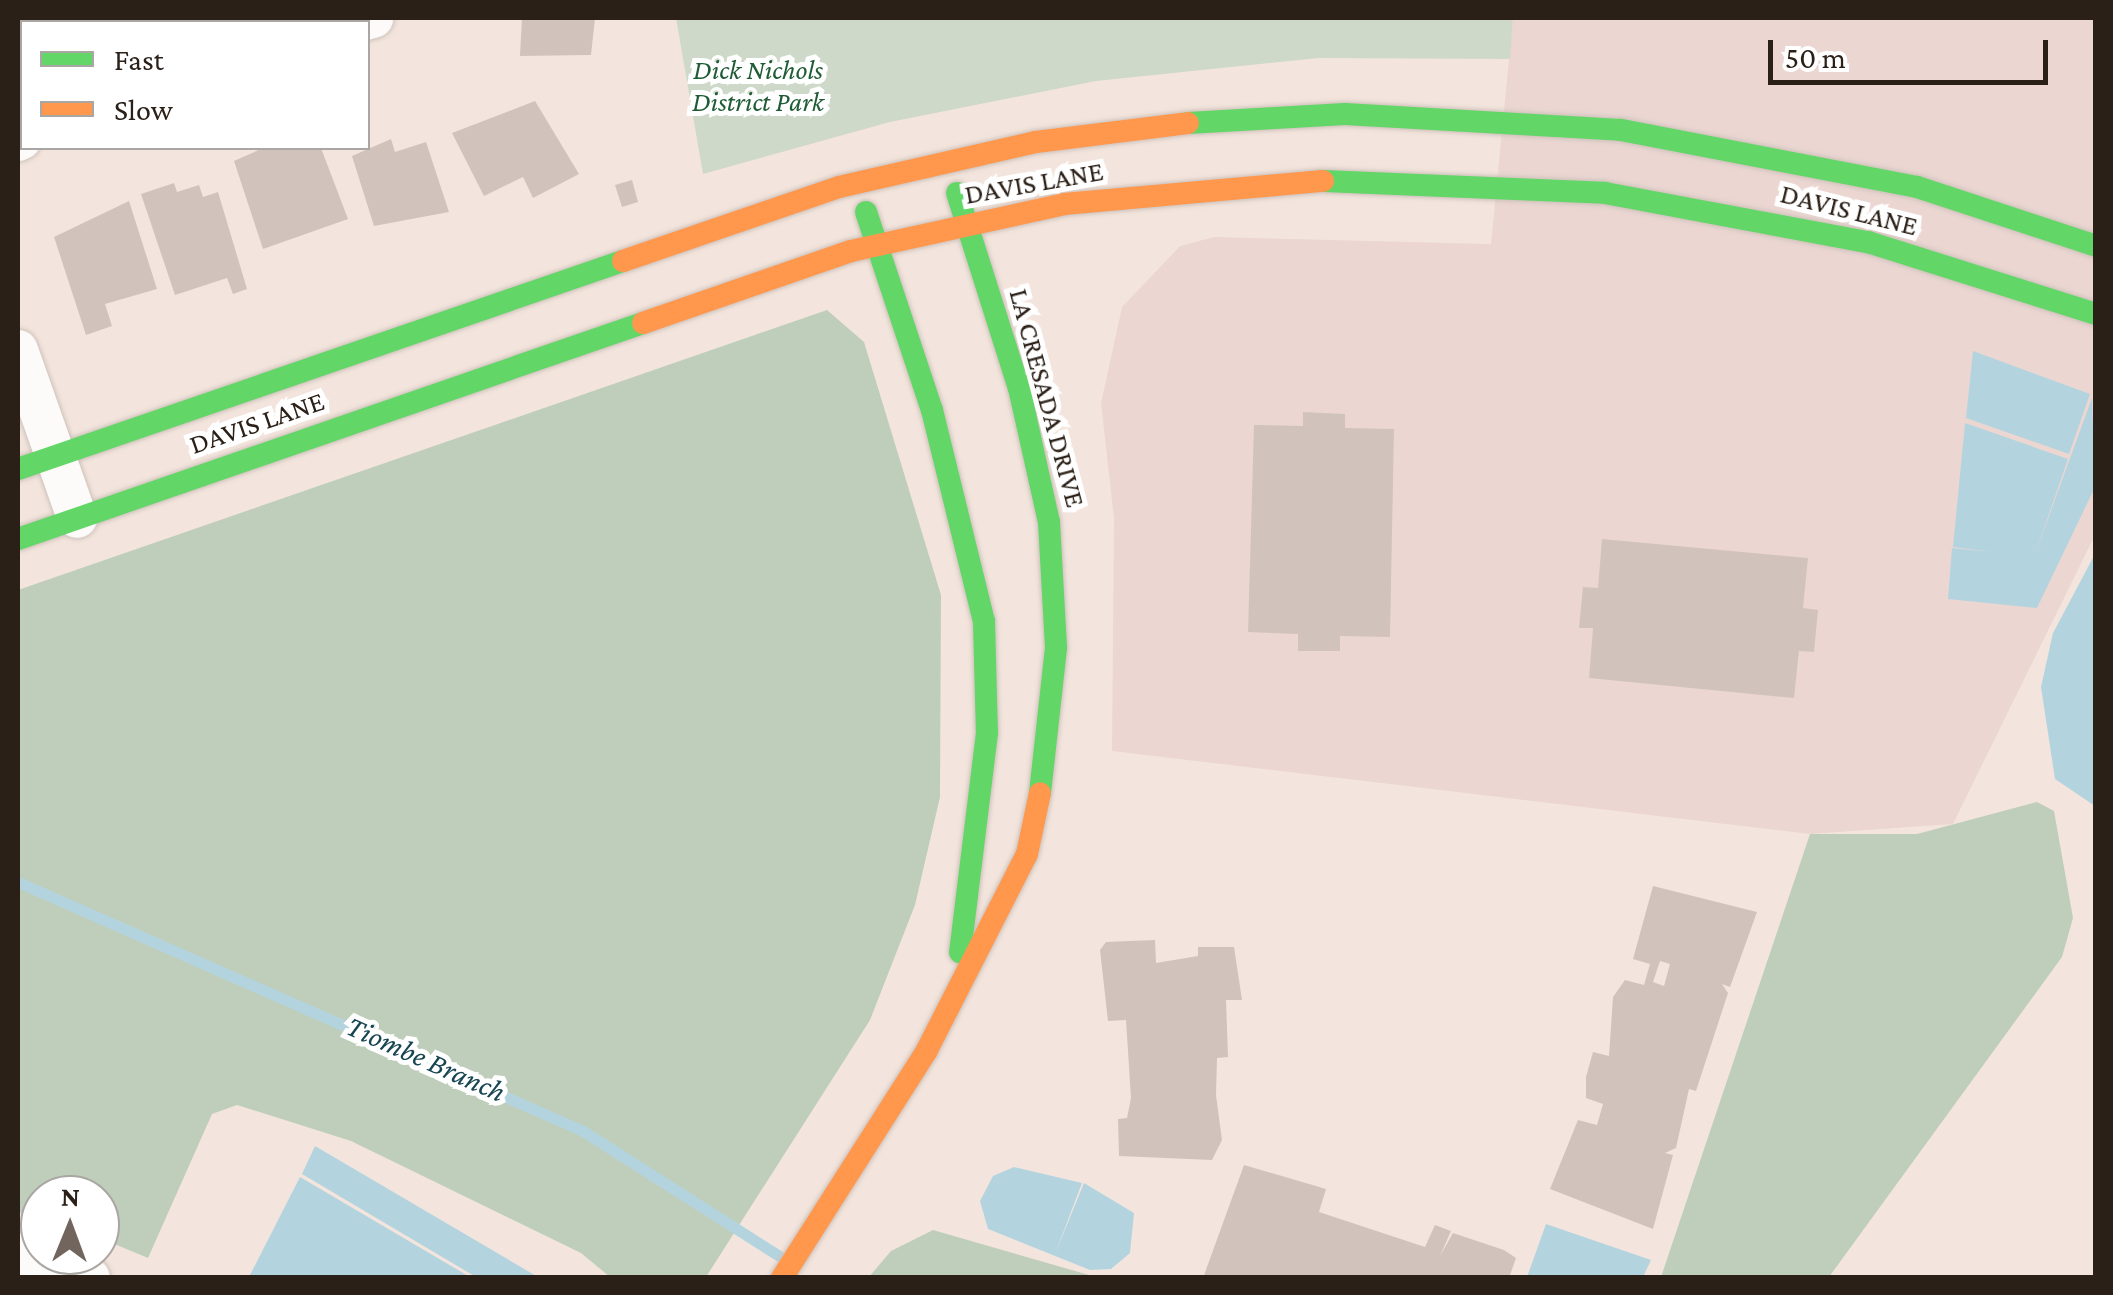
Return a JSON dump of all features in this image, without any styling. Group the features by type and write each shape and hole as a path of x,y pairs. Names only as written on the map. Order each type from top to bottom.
{"main road":[{"name":"DAVIS LANE","path":"18,469 857,182 948,161 1187,122 1345,114 1622,130 1917,188 2096,246"},
{"name":"LA CRESADA DRIVE","path":"782,1278 892,1115 1027,854 1056,648 1038,458 948,161"},
{"name":"DAVIS LANE","path":"18,539 876,244 1064,204 1334,180 1605,193 1868,242 2096,314"},
{"name":"LA CRESADA DRIVE","path":"857,182 932,410 984,621 986,751 953,994"},
{"path":"1605,193 1724,186"},
{"path":"1834,208 1903,218 1917,188"}],"street":[{"path":"18,350 78,518"},
{"path":"18,1252 90,1278"}],"shaded area":[{"path":"1513,18 2095,18 2095,535 1953,824 1810,834 1112,751 1114,519 1101,403 1122,307 1180,246 1214,237 1491,244"}],"green space":[{"name":"Dick Nichols District Park","path":"676,18 1513,18 1510,59 1319,58 1096,81 890,122 703,174"},
{"path":"827,310 864,342 941,595 940,797 915,905 870,1020 706,1277 610,1277 581,1253 351,1141 237,1105 212,1114 148,1258 120,1246 120,1175 20,1175 18,1212 18,590"},
{"path":"2037,802 2054,811 2073,918 2062,957 1829,1277 1661,1277 1810,834 1917,834"},
{"path":"933,1230 1096,1277 869,1277 891,1251"}],"water":[{"path":"1973,351 2090,394 2069,454 1966,418"},
{"path":"2092,398 2095,487 2037,608 1948,599 1952,548 1991,552 1953,547 1965,423 2068,459 2034,557"},
{"path":"2095,554 2095,806 2055,779 2041,687 2053,633"},
{"path":"315,1146 538,1277 476,1277 302,1174"},
{"path":"1014,1167 1082,1183 1055,1254 1084,1183 1134,1213 1130,1253 1111,1269 1090,1270 988,1229 980,1201 993,1176"},
{"path":"300,1177 470,1277 249,1277"},
{"path":"1546,1224 1651,1260 1643,1277 1527,1277"}],"building":[{"path":"18,18 84,18 20,20 18,73"},
{"path":"522,18 595,18 591,55 520,56"},
{"path":"535,101 579,174 533,198 523,177 484,196 452,133"},
{"path":"391,139 395,152 426,142 449,212 374,226 352,156"},
{"path":"259,150 322,150 348,219 263,249 234,161"},
{"path":"632,180 638,202 622,207 615,185"},
{"path":"174,183 177,192 199,185 203,197 218,192 247,289 233,294 227,278 175,295 141,194"},
{"path":"129,201 157,289 105,304 112,326 86,335 54,237"},
{"path":"1303,412 1345,414 1345,428 1394,429 1390,637 1340,636 1340,651 1298,651 1298,634 1248,632 1254,425 1303,426"},
{"path":"1602,539 1808,558 1803,608 1818,610 1814,652 1799,651 1794,698 1589,678 1593,628 1579,628 1583,587 1598,588"},
{"path":"1653,886 1757,912 1730,987 1722,984 1728,993 1696,1091 1689,1089 1676,1148 1665,1153 1673,1155 1653,1229 1550,1189 1578,1120 1597,1125 1603,1104 1586,1098 1586,1077 1593,1052 1609,1056 1613,997 1625,980 1644,985 1650,964 1633,959","holes":["1660,961 1670,964 1664,986 1653,982"]},
{"path":"1155,940 1156,963 1198,956 1198,947 1234,947 1242,1000 1226,1000 1228,1057 1217,1058 1216,1095 1222,1140 1212,1160 1119,1156 1118,1119 1127,1118 1131,1098 1126,1020 1108,1021 1100,950 1106,942"},
{"path":"1244,1165 1326,1189 1319,1212 1425,1247 1435,1225 1451,1231 1440,1256 1453,1233 1504,1250 1516,1258 1509,1278 1203,1278"}],"waterway":[{"name":"Tiombe Branch","path":"18,882 583,1131 779,1256"}],"traffic: fast":[{"path":"1188,123 1345,114 1621,130 1917,187 2096,246"},
{"path":"1323,181 1605,193 1868,242 2096,314"},
{"path":"957,193 1019,388 1049,522 1056,648 1040,793"},
{"path":"866,212 932,410 984,621 987,733 960,952"},
{"path":"18,469 623,261"},
{"path":"18,539 643,323"}],"traffic: slow":[{"path":"623,261 839,187 1036,142 1188,123"},
{"path":"643,323 851,251 1064,204 1323,181"},
{"path":"782,1278 926,1052 1027,854 1040,793"}]}
